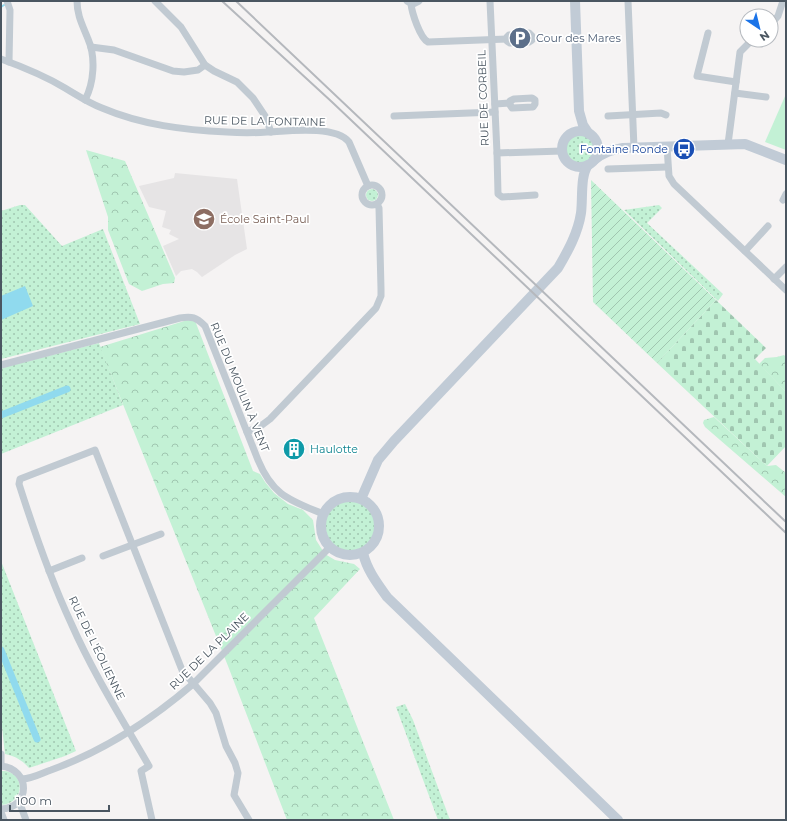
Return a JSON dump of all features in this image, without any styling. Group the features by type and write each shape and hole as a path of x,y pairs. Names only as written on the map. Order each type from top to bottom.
{"street":[{"path":"7,1 10,10 9,62"},
{"path":"77,1 76,10 91,47 93,69 90,91 85,100"},
{"path":"155,1 181,27 205,65 214,72 236,82 253,98 266,116 271,132"},
{"path":"419,1 416,3 409,2 423,38 428,42 507,39"},
{"name":"RUE DE CORBEIL","path":"490,1 497,153 564,155"},
{"path":"361,499 378,460 394,441 558,268 571,245 581,215 584,173 598,150 591,135 583,125 579,111 575,1"},
{"path":"628,1 632,115 629,148"},
{"path":"779,13 783,1"},
{"path":"708,33 697,76 736,82"},
{"path":"91,47 114,50 173,70 184,72 198,70 205,65"},
{"path":"728,144 740,52 743,48"},
{"name":"RUE DE LA FONTAINE","path":"1,59 64,87 85,100 115,113 158,126 227,132 314,131 343,137 349,142 368,186"},
{"path":"735,93 766,97"},
{"path":"494,104 510,103"},
{"path":"579,111 575,127 564,141 564,155 578,177 580,185 581,215"},
{"path":"394,116 495,112"},
{"path":"608,116 660,113 666,115"},
{"path":"571,133 580,131 591,135 603,145 629,148"},
{"path":"564,155 574,166 579,167 591,162 608,150 745,144 786,160"},
{"path":"666,147 667,168 669,176 674,184 786,290"},
{"path":"497,153 498,194 502,197 535,195"},
{"path":"608,169 667,168"},
{"path":"247,432 262,425 270,419 376,308 381,296 377,204 382,196 381,190 377,186 368,186 362,191 363,201 368,205 377,204"},
{"path":"745,251 768,226"},
{"path":"774,279 786,267"},
{"name":"RUE DU MOULIN À VENT","path":"1,365 190,316 199,320 205,326 262,471 270,483 289,500 323,514"},
{"name":"RUE DE L'ÉOLIENNE","path":"152,820 142,771 149,766 100,682 71,623 49,571 19,484 20,479 94,450 182,670 210,703 216,713 226,746 235,763 238,773 234,795 249,820"},
{"path":"352,497 361,499 370,504 376,512 379,521 377,539 371,547 363,553 346,555 337,552 325,541 322,533 321,524 323,514 335,502 343,498 352,497"},
{"path":"103,556 161,534"},
{"name":"RUE DE LA PLAINE","path":"22,779 69,764 130,732 171,703 193,684 330,547"},
{"path":"363,553 367,566 387,597 618,820"},
{"path":"49,571 82,558"},
{"path":"1,754 1,766 14,769 22,779 24,785 19,801 12,807 1,809"},
{"path":"19,801 26,820"},
{"path":"1,812 4,820"}],"shaded area":[{"name":"École Saint-Paul","path":"175,173 237,179 247,249 235,255 202,277 192,269 181,271 176,276 163,246 179,239 169,234 171,230 162,227 166,211 149,207 139,186 174,178"}],"green space":[{"path":"786,94 786,150 765,142"},
{"path":"580,135 586,136 594,144 594,156 586,164 580,165 574,164 566,156 565,150 566,144 574,136"},
{"path":"86,150 125,161 175,278 174,283 163,284 142,291 129,284 108,230 108,217"},
{"path":"591,180 716,300 657,363 593,302"},
{"path":"372,189 376,191 378,195 376,199 372,201 368,199 366,195 368,191"},
{"path":"20,205 25,205 62,246 103,229 140,324 1,359 1,211"},
{"path":"659,205 662,208 647,223 723,294 718,301 624,210"},
{"path":"716,300 766,348 755,359 786,392 786,446 767,466 657,363"},
{"path":"194,318 253,471 260,474 274,493 288,504 303,510 313,520 316,540 325,554 335,560 354,564 360,569 314,618 394,820 287,820 228,666 100,347"},
{"path":"99,343 123,405 1,454 1,368"},
{"path":"784,355 786,357 786,392 759,364 765,358"},
{"path":"714,417 767,466 776,465 786,473 786,497 705,427 703,423 704,420"},
{"path":"350,501 360,503 368,508 373,516 375,526 373,536 368,544 360,549 350,551 340,549 332,544 327,536 325,526 327,516 332,508 340,503"},
{"path":"1,561 76,751 29,768 18,759 5,754 1,718"},
{"path":"405,704 413,720 450,820 438,820 396,707"},
{"path":"1,771 9,772 15,775 20,786 19,793 15,799 9,803 1,805"}],"water":[{"path":"25,286 33,306 1,320 1,296"}],"waterway":[{"path":"1,415 67,389"},
{"path":"1,650 37,739"}],"railway":[{"path":"222,1 332,102 786,533"},
{"path":"236,1 786,522"}],"place":[{"name":"Cour des Mares","path":"520,38"},
{"name":"Fontaine Ronde","path":"684,149"},
{"name":"École Saint-Paul","path":"204,219"},
{"name":"Haulotte","path":"294,449"}]}
